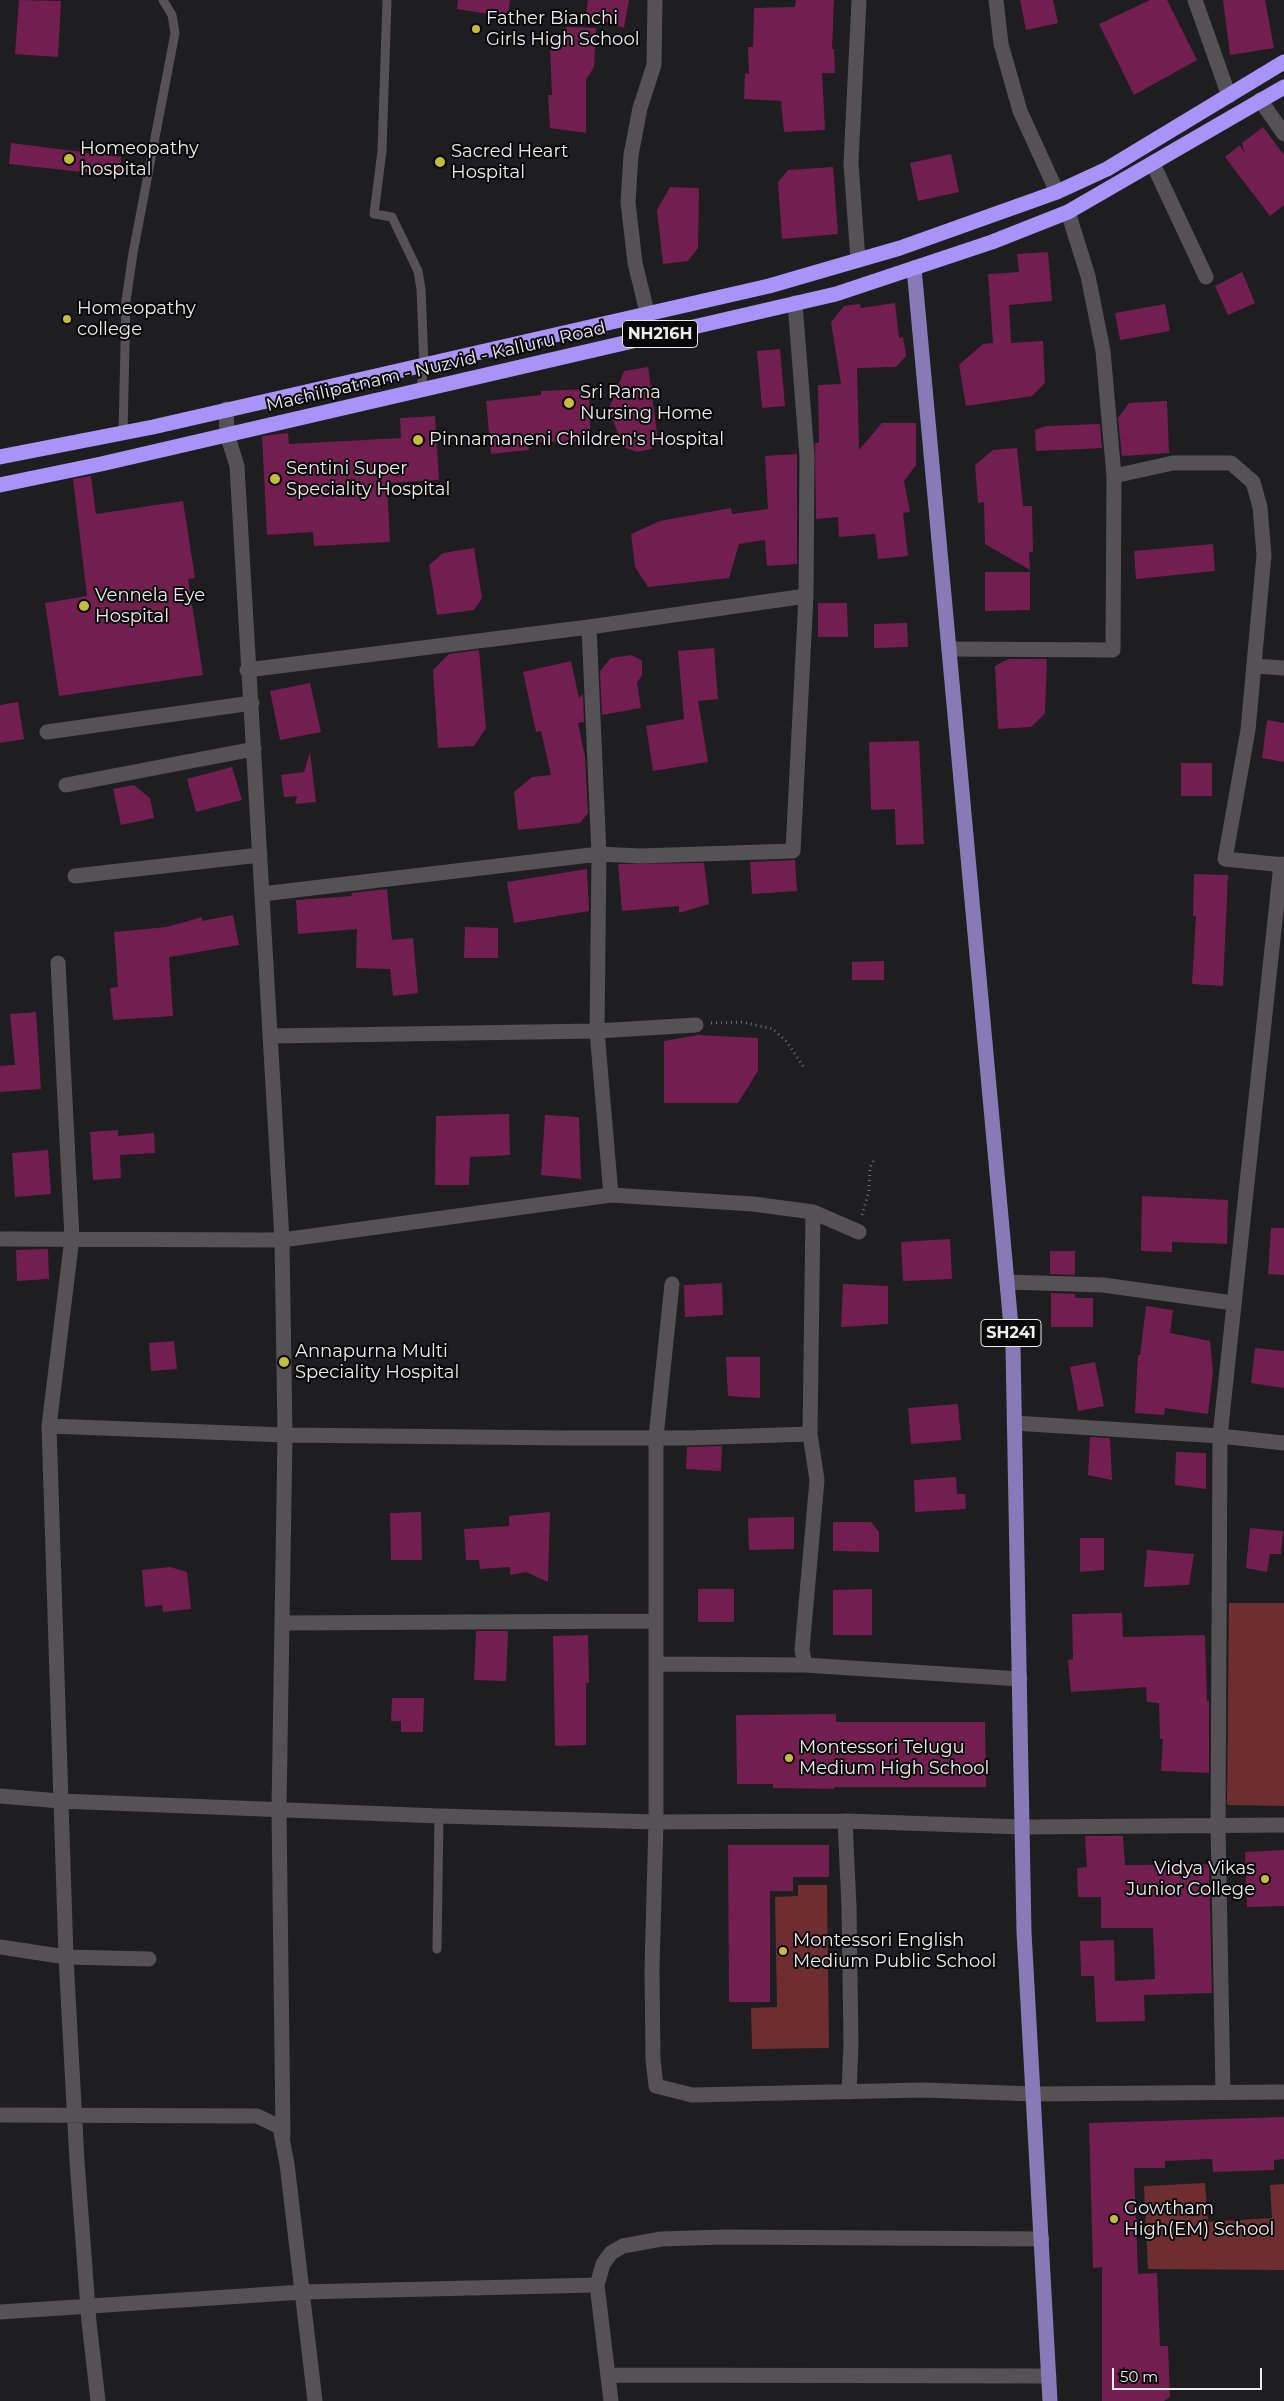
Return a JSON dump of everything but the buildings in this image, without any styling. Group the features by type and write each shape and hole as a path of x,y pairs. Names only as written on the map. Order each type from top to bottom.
{"highway":[{"name":"Machilipatnam - Nuzvid - Kalluru Road","path":"0,457 123,433 647,312 769,286 940,235 1057,192 1107,169 1284,62"},
{"name":"Machilipatnam - Nuzvid - Kalluru Road","path":"0,485 836,294 992,242 1068,212 1284,87"}],"main road":[{"name":"SH241","path":"914,268 1013,1348 1024,1932 1050,2401"}],"street":[{"path":"647,312 635,262 628,202 631,156 640,108 654,65 655,0"},
{"path":"858,260 851,163 859,0"},
{"path":"996,0 1001,44 1020,111 1057,192"},
{"path":"1196,0 1229,96"},
{"path":"1260,100 1284,134"},
{"path":"1153,164 1206,277"},
{"path":"949,649 1113,650 1114,476 1103,351 1088,276 1068,212"},
{"path":"262,894 599,854 640,856 793,851 806,596 807,456 795,303"},
{"path":"226,409 226,434 237,466 282,1240 286,1435 279,1810 283,2135 315,2401"},
{"path":"1114,476 1173,463 1231,463 1253,482 1260,507 1264,555 1248,730 1225,859 1283,864 1233,1303 1220,1436 1218,1825 1223,2092"},
{"path":"248,670 589,627 806,596"},
{"path":"589,627 599,854 597,1031 611,1195"},
{"path":"1254,666 1284,668"},
{"path":"47,732 252,704"},
{"path":"66,785 254,749"},
{"path":"75,876 260,855"},
{"path":"58,963 72,1238 49,1426 66,1957 88,2308 98,2401"},
{"path":"270,1036 597,1031 696,1025"},
{"path":"0,1238 282,1240 611,1195 753,1204 813,1212 859,1232"},
{"path":"805,1665 802,1650 817,1480 810,1434 813,1212"},
{"path":"1007,1282 1103,1285 1233,1303"},
{"path":"672,1284 656,1437 654,1622 657,1664 656,1822 652,1970 653,2060 656,2086 692,2094 923,2090 1034,2094 1284,2092"},
{"path":"1014,1423 1220,1436 1284,1443"},
{"path":"49,1426 286,1435 567,1438 687,1438 810,1434"},
{"path":"283,1624 654,1622"},
{"path":"657,1664 805,1665 1020,1679"},
{"path":"0,1796 60,1801 279,1810 656,1822 845,1821 1023,1827 1284,1825"},
{"path":"845,1821 849,1917 850,2092"},
{"path":"0,1947 66,1957 149,1959"},
{"path":"0,2115 257,2116 280,2127 283,2135"},
{"path":"611,2401 597,2285 604,2264 611,2253 640,2241 661,2239 836,2237 1042,2239"},
{"path":"0,2312 88,2308 303,2292 597,2285"},
{"path":"609,2375 1049,2376"}],"lane":[{"path":"123,433 126,301 133,253 175,33 172,15 163,0"},
{"path":"387,0 382,151 374,214 392,217 418,271 421,289 424,365 421,390"},
{"path":"437,1948 439,1816"}],"path":[{"path":"696,1025 742,1022 774,1029 787,1042 805,1068"},
{"path":"859,1232 869,1191 870,1167 874,1160"}],"shaded area":[{"path":"1229,1603 1284,1603 1284,1806 1227,1805"},
{"path":"798,1885 827,1885 829,2048 752,2049 751,2008 777,2007 775,1897 798,1896"},
{"path":"1205,2183 1208,2222 1272,2218 1270,2185 1284,2184 1284,2270 1148,2269 1144,2186"}],"place":[{"name":"Father Bianchi Girls High School","path":"476,29"},
{"name":"Homeopathy hospital","path":"69,159"},
{"name":"Sacred Heart Hospital","path":"440,162"},
{"name":"Homeopathy college","path":"67,319"},
{"name":"Sri Rama Nursing Home","path":"569,403"},
{"name":"Pinnamaneni Children's Hospital","path":"418,440"},
{"name":"Sentini Super Speciality Hospital","path":"275,479"},
{"name":"Vennela Eye Hospital","path":"84,606"},
{"name":"Annapurna Multi Speciality Hospital","path":"284,1362"},
{"name":"Montessori Telugu Medium High School","path":"789,1758"},
{"name":"Vidya Vikas Junior College","path":"1265,1879"},
{"name":"Montessori English Medium Public School","path":"783,1951"},
{"name":"Gowtham High(EM) School","path":"1114,2219"}]}
